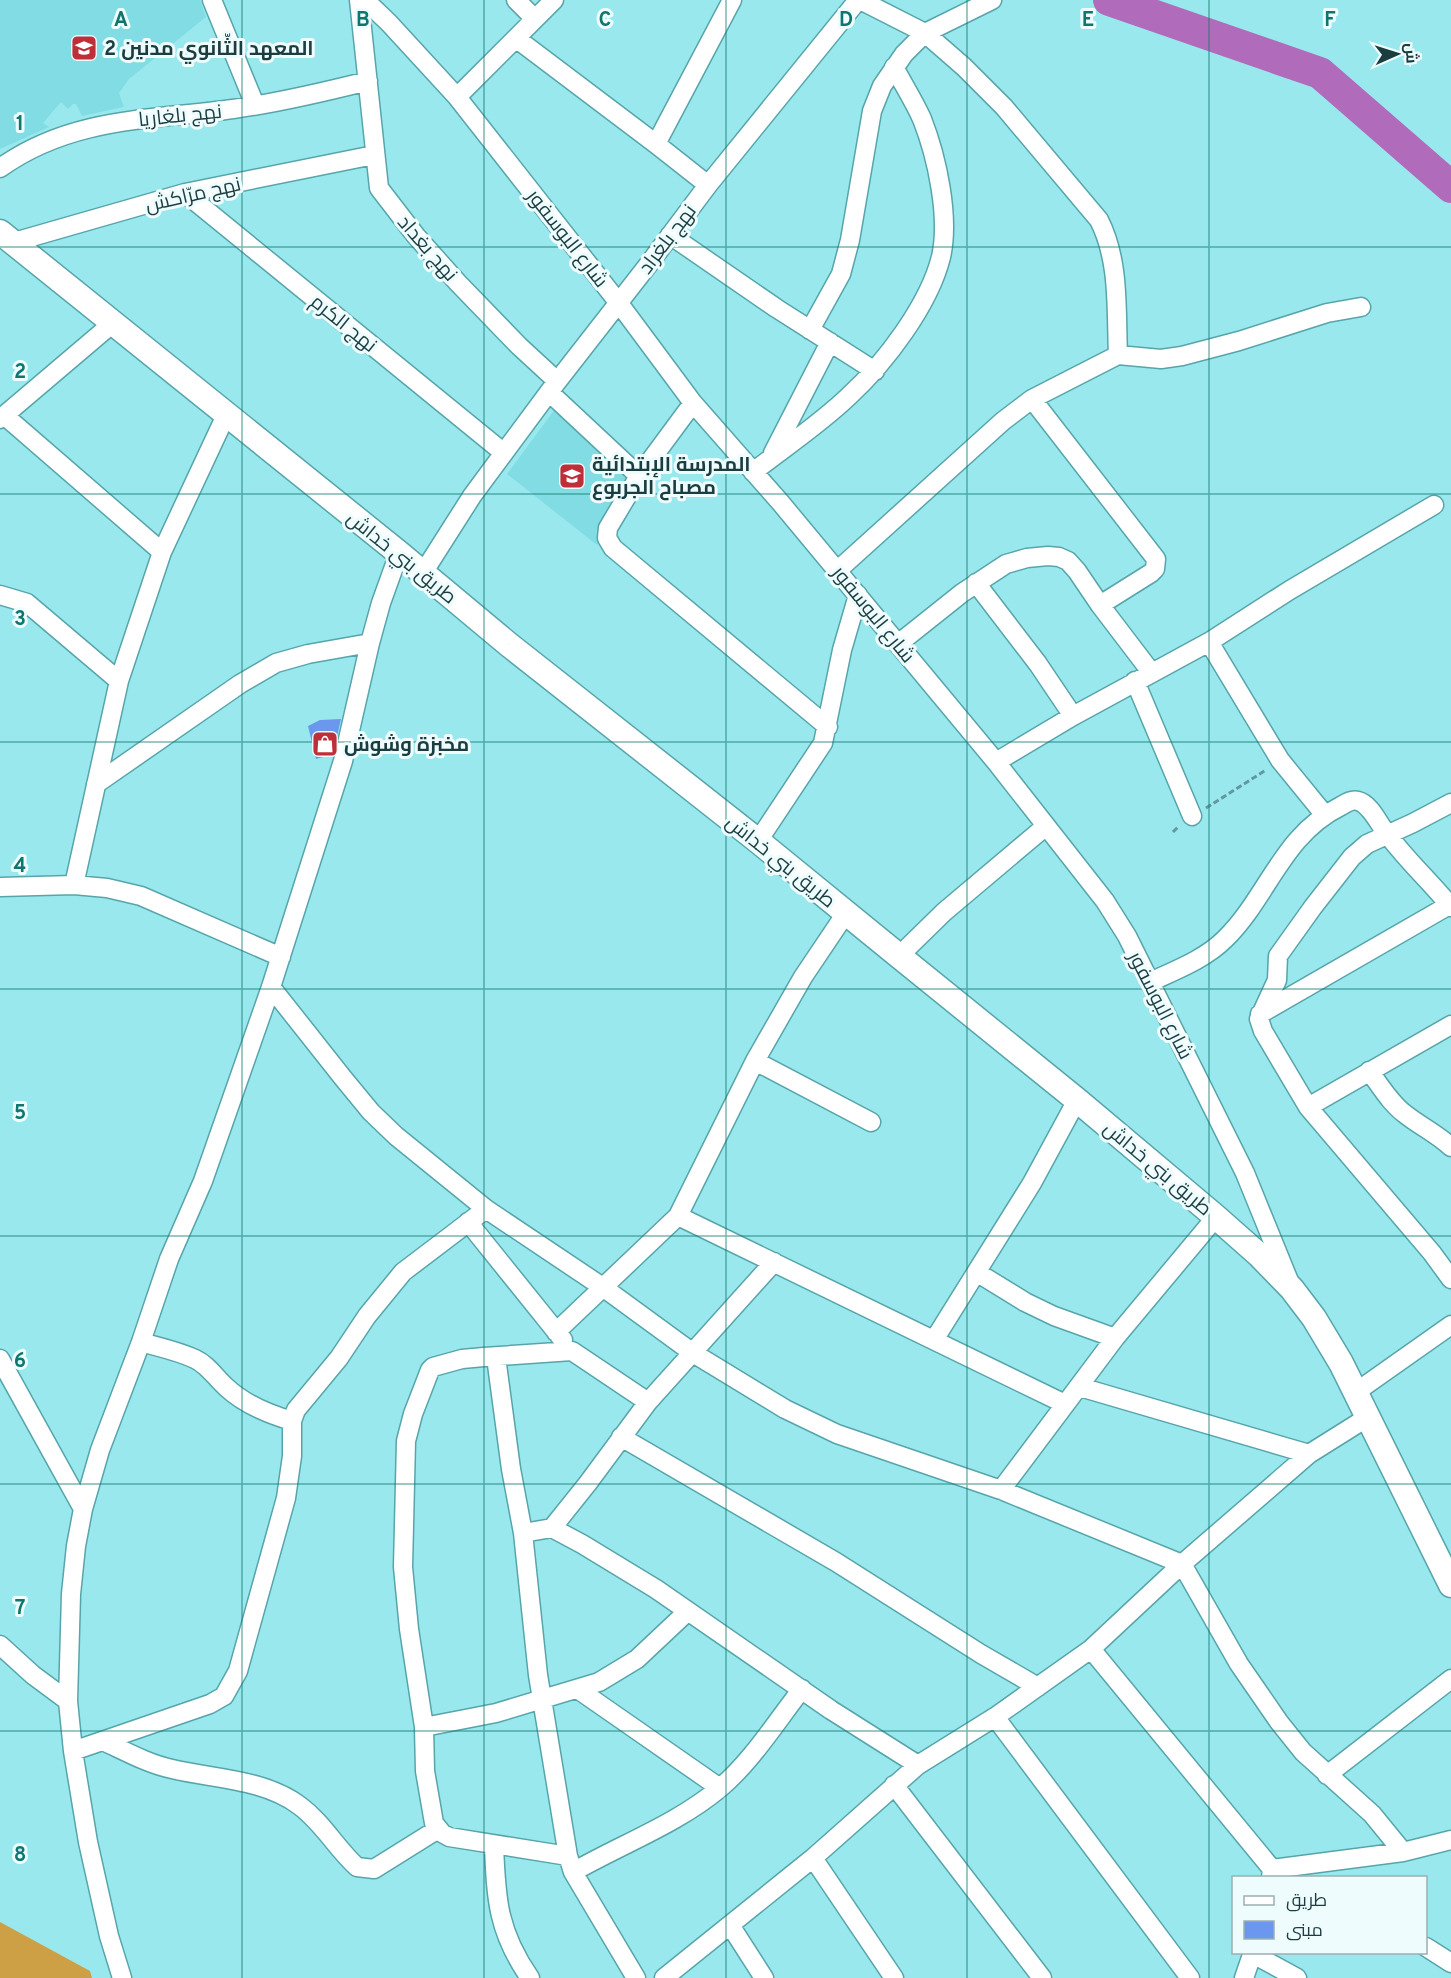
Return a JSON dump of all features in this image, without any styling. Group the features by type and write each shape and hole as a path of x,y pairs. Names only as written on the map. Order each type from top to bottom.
{"main road":[{"name":"طريق بني خداش","path":"7,237 517,651 758,841 1077,1101 1216,1216 1259,1255 1292,1289 1314,1318 1356,1392 1451,1585"}],"street":[{"path":"212,0 255,105"},
{"name":"نهج بغداد","path":"359,0 379,188 416,236 639,476"},
{"name":"شارع البوسفور","path":"365,0 457,97 618,302 693,403 838,570 996,762 1105,901 1127,936 1245,1173 1292,1289"},
{"path":"516,0 535,19"},
{"path":"457,97 554,0"},
{"path":"656,144 732,0"},
{"path":"859,0 925,33 964,67 1004,107 1099,220 1108,238 1112,258 1118,355"},
{"name":"نهج بلغراد","path":"423,573 447,532 553,386 708,185 859,0"},
{"path":"810,330 841,274 850,240 872,111 882,86 894,67 925,33 992,0"},
{"path":"517,39 708,185"},
{"path":"753,472 848,398 875,371 905,330 930,287 941,256 944,221 930,143 914,102 894,67"},
{"name":"نهج بلغاريا","path":"0,168 42,143 78,130 135,119 234,109 368,81"},
{"name":"نهج مرّاكش","path":"7,237 185,193 374,155"},
{"name":"نهج الكرم","path":"185,193 504,453"},
{"path":"670,235 875,371"},
{"path":"838,570 984,438 1032,399 1118,355 1161,359 1182,356 1239,341 1327,313 1360,307"},
{"path":"113,323 2,417 162,552"},
{"path":"770,459 830,342"},
{"path":"1032,399 1156,559 1156,565 1151,573 1101,605"},
{"path":"693,403 639,476 608,528 609,543 828,728"},
{"path":"74,885 119,681 162,552 226,415"},
{"path":"996,762 1143,676 1209,642 1290,590 1434,505"},
{"path":"122,1978 109,1936 88,1842 68,1701 71,1594 83,1509 100,1450 141,1342 169,1259 203,1181 281,957 343,761 370,643 399,553"},
{"path":"898,644 976,583 1015,560 1048,556 1068,561 1077,570 1101,605 1143,676 1192,816"},
{"path":"976,583 1038,664 1073,716"},
{"path":"0,595 27,603 119,681"},
{"path":"758,841 819,752 828,728 842,650 858,595"},
{"path":"1209,642 1280,760 1324,814"},
{"path":"96,784 240,684 276,663 308,654 370,643"},
{"path":"1150,982 1202,957 1227,938 1288,851 1324,814 1350,801 1359,801 1366,805 1387,834 1450,905 1260,1014"},
{"path":"1451,802 1360,849 1288,941 1277,960 1277,980 1259,1020 1308,1107 1432,1253 1451,1279"},
{"path":"899,956 944,912 1046,826"},
{"path":"0,887 74,885 107,888 141,896 281,957"},
{"path":"556,1332 678,1216 755,1061 803,977 846,913"},
{"path":"271,987 371,1112 396,1136 486,1209 604,1288 693,1353 785,1409 837,1434 1001,1490 1182,1564 1219,1631 1256,1690 1303,1752 1372,1814 1402,1852"},
{"path":"1308,1107 1451,1025"},
{"path":"755,1061 871,1122"},
{"path":"1369,1071 1396,1107 1451,1147"},
{"path":"934,1340 978,1273 1032,1183 1077,1101"},
{"path":"74,1751 210,1704 224,1696 238,1671 286,1498 292,1456 292,1421 296,1410 339,1358 367,1316 403,1272 486,1209"},
{"path":"678,1216 1065,1404"},
{"path":"1001,1490 1115,1338 1216,1216"},
{"path":"468,1222 572,1352 648,1402"},
{"path":"552,1528 648,1402 774,1262"},
{"path":"978,1273 1025,1302 1054,1316 1115,1338"},
{"path":"1356,1392 1451,1325"},
{"path":"141,1342 195,1359 207,1367 225,1387 242,1400 274,1416 292,1421"},
{"path":"572,1352 462,1359 433,1367 419,1397 406,1441 403,1567 408,1629 424,1727 425,1772 434,1823 438,1829 449,1837 494,1845 571,1864 682,1814 720,1788 746,1761 802,1689"},
{"path":"496,1357 511,1469 523,1533 542,1700 571,1864 636,1978"},
{"path":"0,1359 83,1509"},
{"path":"1080,1387 1309,1454"},
{"path":"664,1978 813,1858 918,1765 995,1717 1091,1649 1182,1564 1309,1454 1368,1418"},
{"path":"621,1437 836,1562 981,1654 1038,1687"},
{"path":"523,1533 552,1528 656,1589 687,1612 918,1765"},
{"path":"424,1727 496,1713 579,1690 599,1682 637,1659 687,1612"},
{"path":"0,1645 33,1675 68,1701"},
{"path":"1091,1649 1271,1873 1402,1852 1451,1840"},
{"path":"1327,1775 1451,1679"},
{"path":"579,1690 720,1788"},
{"path":"995,1717 1190,1978"},
{"path":"103,1741 169,1769 241,1782 285,1796 300,1805 320,1823 357,1867 374,1869 438,1829"},
{"path":"894,1785 1042,1978"},
{"path":"494,1845 495,1883 500,1915 510,1947 530,1978"},
{"path":"813,1858 894,1978"},
{"path":"730,1925 764,1978"},
{"path":"1427,1948 1451,1963"},
{"path":"1244,1978 1253,1954"},
{"path":"1255,1954 1297,1978"}],"path":[{"path":"1173,832 1192,816 1280,760"}],"shaded area":[{"name":"المعهد الثّانوي مدنين 2","path":"0,0 200,0 206,17 129,79 119,93 124,107 82,116 76,104 68,109 61,102 43,123 49,127 0,149"},
{"name":"المدرسة الإبتدائية مصباح الجربوع","path":"558,405 636,479 597,545 507,474"},
{"path":"0,1922 90,1971 92,1978 0,1978"}],"building":[{"name":"مخبزة وشوش","path":"341,719 333,754 316,759 308,726 320,720"}],"waterway":[{"path":"1109,0 1320,73 1451,187"}],"place":[{"name":"المعهد الثّانوي مدنين 2","path":"84,48"},
{"name":"المدرسة الإبتدائية مصباح الجربوع","path":"572,476"},
{"name":"مخبزة وشوش","path":"325,744"}]}
